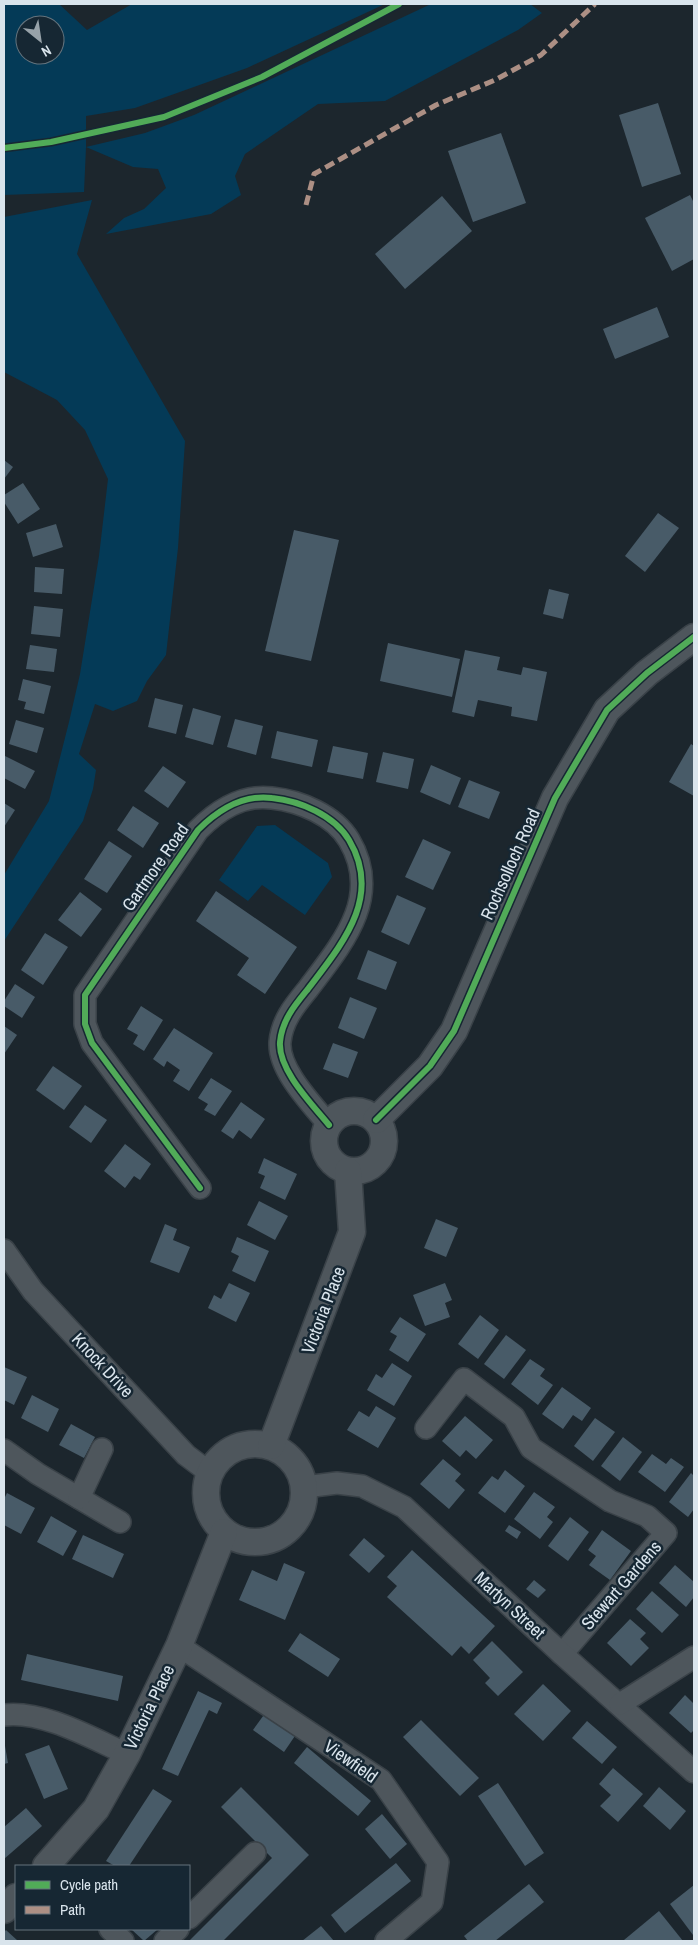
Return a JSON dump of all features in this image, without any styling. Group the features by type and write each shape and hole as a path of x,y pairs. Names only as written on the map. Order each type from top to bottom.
{"street":[{"name":"Rochsolloch Road","path":"376,1120 430,1066 454,1031 555,798 581,751 608,710 647,673 694,637"},
{"name":"Gartmore Road","path":"200,1188 92,1043 85,1024 85,994 198,830 216,813 246,799 270,797 301,804 323,816 343,831 358,855 362,885 357,916 340,946 290,1012 283,1027 280,1044 289,1075 329,1125"},
{"path":"347,1112 362,1112 376,1120 382,1129 384,1139 382,1153 371,1167 348,1171 339,1167 328,1156 324,1143 329,1125 338,1116 347,1112"},
{"name":"Victoria Place","path":"271,1446 352,1232 348,1171"},
{"name":"Knock Drive","path":"4,1250 33,1291 186,1455 210,1472"},
{"name":"Stewart Gardens","path":"426,1428 464,1379 514,1417 530,1448 610,1501 647,1516 666,1533 562,1654"},
{"path":"257,1444 271,1446 284,1452 294,1462 301,1474 305,1487 304,1504 298,1519 287,1532 272,1540 255,1543 239,1540 224,1532 213,1520 207,1504 206,1488 210,1472 229,1451 242,1446 257,1444"},
{"path":"79,1498 102,1448"},
{"path":"4,1450 120,1522"},
{"name":"Martyn Street","path":"305,1487 338,1484 362,1486 404,1507 562,1654 694,1772"},
{"name":"Victoria Place","path":"47,1865 96,1809 127,1754 179,1646 224,1532"},
{"name":"Viewfield","path":"179,1646 381,1780 438,1862 432,1902 386,1941"},
{"path":"620,1704 694,1657"},
{"path":"4,1715 14,1714 58,1723 127,1754"},
{"path":"190,1917 255,1853"},
{"path":"4,1910 15,1898"},
{"path":"111,1930 123,1941"},
{"path":"165,1941 177,1930"}],"shaded area":[{"path":"4,4 59,4 87,30 132,4 385,4 247,68 135,108 86,116 84,192 4,195"},
{"path":"431,4 530,4 542,13 518,30 385,101 318,104 245,154 235,176 241,195 211,214 106,234 124,218 144,209 166,188 158,169 133,167 86,147 145,133 194,115"},
{"path":"92,200 77,254 185,441 178,548 166,655 147,681 137,701 113,711 95,704 79,754 96,770 93,789 83,821 4,941 4,875 49,801 80,674 99,556 108,479 85,430 57,400 4,372 4,217"},
{"path":"275,825 328,863 332,877 305,915 262,885 248,901 219,880 257,826"}],"building":[{"path":"658,103 681,174 642,187 619,115"},
{"path":"501,133 526,203 473,222 448,151"},
{"path":"690,195 694,203 694,259 672,271 645,218"},
{"path":"442,196 472,231 405,289 375,254"},
{"path":"657,307 669,337 615,359 603,329"},
{"path":"4,460 13,467 4,479"},
{"path":"23,483 40,509 18,524 4,502 4,495"},
{"path":"658,513 679,528 645,572 625,556"},
{"path":"56,524 63,547 33,557 26,533"},
{"path":"294,530 339,540 311,661 265,651"},
{"path":"35,567 64,569 62,594 34,592"},
{"path":"549,589 569,594 563,619 543,614"},
{"path":"34,606 63,609 60,637 31,634"},
{"path":"388,643 460,659 452,697 380,681"},
{"path":"30,645 57,649 54,672 26,669"},
{"path":"465,650 500,657 497,670 521,675 523,667 547,672 537,721 511,716 512,707 478,700 474,717 452,712"},
{"path":"23,679 51,686 44,714 24,709 26,702 18,700"},
{"path":"155,698 183,705 176,734 148,727"},
{"path":"193,708 221,716 213,745 185,737"},
{"path":"235,719 263,726 256,755 227,747"},
{"path":"16,720 44,728 37,753 9,744"},
{"path":"277,731 318,740 312,767 271,758"},
{"path":"691,744 694,746 694,796 669,782"},
{"path":"333,746 368,753 363,779 327,772"},
{"path":"383,752 414,759 408,789 376,782"},
{"path":"5,756 35,771 25,789 4,778"},
{"path":"431,765 461,778 450,805 420,792"},
{"path":"163,766 186,782 168,808 144,791"},
{"path":"469,780 500,792 489,819 458,807"},
{"path":"4,803 15,810 4,827"},
{"path":"133,806 159,823 143,848 117,830"},
{"path":"423,839 451,852 433,890 405,877"},
{"path":"109,841 132,856 107,893 84,879"},
{"path":"216,891 297,947 265,994 237,975 249,958 196,921"},
{"path":"80,892 102,909 81,937 58,920"},
{"path":"397,895 426,908 409,945 381,932"},
{"path":"45,933 68,947 43,985 21,970"},
{"path":"368,950 397,962 386,990 357,979"},
{"path":"15,984 35,997 22,1018 4,1006 4,1001"},
{"path":"350,997 377,1008 364,1039 338,1028"},
{"path":"141,1006 163,1020 144,1051 133,1044 138,1035 127,1029"},
{"path":"4,1026 17,1035 4,1054"},
{"path":"174,1028 213,1053 189,1091 173,1081 180,1070 167,1061 164,1067 153,1059"},
{"path":"333,1043 358,1052 348,1078 323,1069"},
{"path":"53,1066 82,1086 64,1110 36,1090"},
{"path":"211,1078 232,1091 215,1116 204,1110 208,1104 198,1098"},
{"path":"241,1102 265,1119 251,1139 239,1130 233,1139 221,1131"},
{"path":"85,1105 107,1120 91,1143 69,1127"},
{"path":"125,1144 151,1164 140,1180 134,1176 125,1188 104,1171"},
{"path":"264,1158 297,1174 285,1200 260,1188 265,1176 258,1173"},
{"path":"259,1201 288,1216 275,1240 247,1225"},
{"path":"436,1219 458,1228 446,1257 424,1248"},
{"path":"165,1224 177,1229 173,1240 190,1247 179,1273 150,1262"},
{"path":"237,1237 269,1251 255,1282 232,1271 239,1256 231,1252"},
{"path":"229,1283 250,1293 236,1322 208,1308 214,1295 221,1299"},
{"path":"445,1283 452,1300 445,1303 450,1317 425,1326 413,1295"},
{"path":"480,1315 499,1330 478,1359 458,1344"},
{"path":"400,1317 426,1334 408,1362 389,1350 397,1336 390,1332"},
{"path":"506,1335 526,1350 504,1379 484,1364"},
{"path":"530,1359 545,1369 540,1376 553,1385 538,1405 511,1384"},
{"path":"392,1363 412,1376 394,1406 367,1390 376,1374 382,1378"},
{"path":"4,1367 27,1377 14,1405 4,1400"},
{"path":"562,1387 591,1408 582,1421 573,1415 563,1429 542,1414"},
{"path":"32,1395 59,1409 48,1432 21,1418"},
{"path":"376,1406 396,1418 378,1448 347,1430 359,1411 369,1417"},
{"path":"465,1416 493,1440 476,1459 466,1450 460,1457 442,1441"},
{"path":"595,1418 615,1432 593,1461 574,1446"},
{"path":"71,1424 95,1437 84,1458 59,1445"},
{"path":"623,1437 642,1452 620,1481 601,1466"},
{"path":"652,1454 666,1464 671,1458 684,1467 665,1492 638,1472"},
{"path":"443,1459 461,1474 455,1481 465,1490 449,1509 420,1484"},
{"path":"505,1470 525,1486 505,1513 478,1493 492,1476 498,1480"},
{"path":"691,1473 694,1476 694,1509 688,1517 669,1502"},
{"path":"534,1492 555,1507 547,1517 553,1522 540,1539 514,1519"},
{"path":"7,1493 35,1508 21,1534 4,1525 4,1499"},
{"path":"51,1516 77,1531 63,1556 37,1542"},
{"path":"570,1517 589,1532 568,1561 548,1546"},
{"path":"509,1525 521,1532 517,1539 505,1531"},
{"path":"602,1530 631,1551 610,1580 589,1565 596,1556 588,1550"},
{"path":"83,1535 124,1554 113,1578 72,1559"},
{"path":"364,1538 385,1556 369,1573 349,1555"},
{"path":"412,1550 495,1626 469,1654 461,1646 452,1656 387,1597 397,1586 387,1577"},
{"path":"284,1563 305,1572 285,1620 239,1600 252,1570 277,1581"},
{"path":"675,1565 694,1582 694,1597 686,1607 659,1583"},
{"path":"534,1580 546,1590 538,1598 526,1589"},
{"path":"652,1591 679,1615 662,1633 636,1609"},
{"path":"630,1619 646,1633 640,1639 649,1648 631,1666 607,1643"},
{"path":"300,1633 340,1659 328,1677 288,1651"},
{"path":"492,1641 523,1672 498,1696 485,1683 490,1678 473,1660"},
{"path":"27,1654 123,1676 118,1701 21,1680"},
{"path":"543,1684 571,1711 543,1741 514,1714"},
{"path":"198,1691 222,1703 217,1714 209,1710 178,1776 162,1769"},
{"path":"685,1695 694,1704 694,1730 691,1733 669,1713"},
{"path":"266,1712 297,1733 284,1752 253,1730"},
{"path":"421,1720 479,1778 460,1796 403,1737"},
{"path":"587,1721 617,1747 602,1764 572,1738"},
{"path":"4,1740 8,1763 4,1764"},
{"path":"49,1745 68,1789 44,1799 25,1754"},
{"path":"307,1747 371,1801 358,1816 294,1763"},
{"path":"613,1768 643,1794 618,1822 600,1806 611,1795 599,1784"},
{"path":"498,1783 544,1853 525,1866 478,1796"},
{"path":"241,1787 309,1855 223,1941 189,1941 272,1858 221,1807"},
{"path":"659,1787 686,1811 670,1830 643,1806"},
{"path":"153,1789 172,1801 130,1865 113,1865 106,1861"},
{"path":"26,1808 42,1826 4,1859 4,1827"},
{"path":"382,1814 407,1844 390,1859 365,1829"},
{"path":"396,1863 411,1881 345,1933 331,1915"},
{"path":"529,1884 544,1902 495,1941 468,1941 464,1936"},
{"path":"694,1885 694,1934 693,1935 670,1904"},
{"path":"659,1911 683,1941 624,1940"},
{"path":"321,1926 334,1941 302,1941"},
{"path":"6,1930 18,1941 4,1941 4,1932"},
{"path":"132,1930 157,1930 144,1941"}],"marked path":[{"path":"306,205 314,174 436,105 495,80 541,55 595,4"}],"cycle path":[{"path":"4,148 51,142 164,117 262,77 399,4"},
{"path":"376,1120 430,1066 454,1031 555,798 607,710 647,673 694,637"},
{"path":"200,1188 92,1043 85,1024 85,995 198,830 222,810 251,798 272,798 294,802 315,811 335,823 343,831 358,861 362,881 360,900 354,919 334,955 290,1013 283,1027 280,1042 284,1064 290,1075 305,1097 329,1125"}]}
